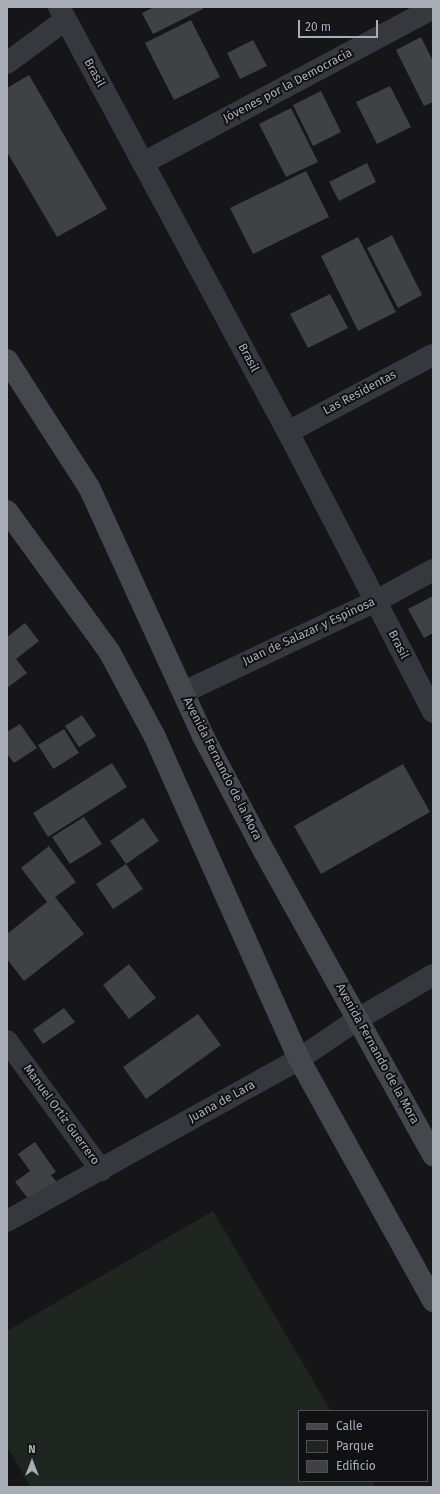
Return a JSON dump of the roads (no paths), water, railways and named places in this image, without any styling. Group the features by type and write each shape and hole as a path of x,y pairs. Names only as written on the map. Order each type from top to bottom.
{"main road":[{"name":"Avenida Fernando de la Mora","path":"7,360 89,487 203,736 265,853 433,1155"},
{"path":"7,511 110,653 147,721 299,1059 433,1301"}],"street":[{"name":"Jóvenes por la Democracia","path":"143,163 433,8"},
{"name":"Brasil","path":"62,14 288,432 433,712"},
{"path":"7,63 62,14"},
{"name":"Las Residentas","path":"288,432 433,355"},
{"name":"Juan de Salazar y Espinosa","path":"184,692 376,601 433,570"},
{"name":"Juana de Lara","path":"7,1221 299,1059 358,1019 433,975"},
{"name":"Manuel Ortiz Guerrero","path":"7,1041 101,1170"}]}
